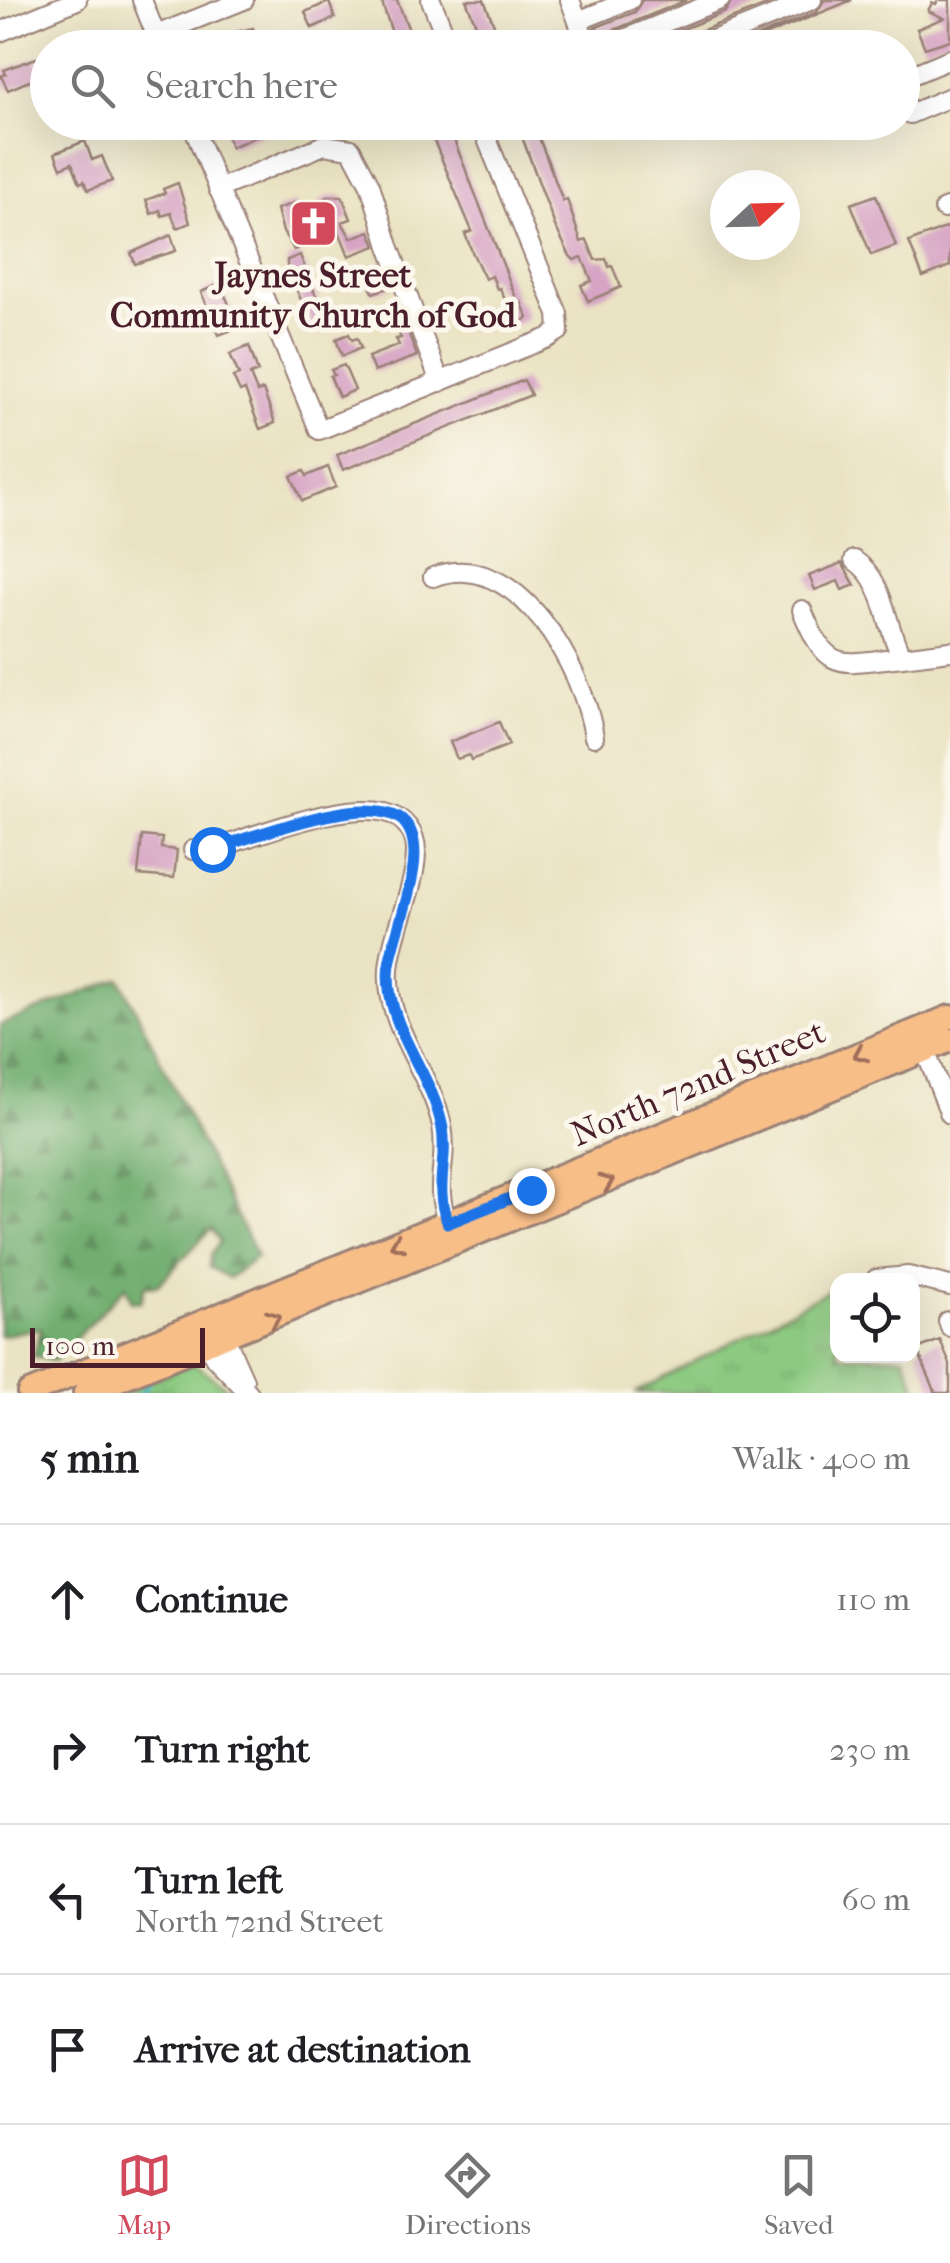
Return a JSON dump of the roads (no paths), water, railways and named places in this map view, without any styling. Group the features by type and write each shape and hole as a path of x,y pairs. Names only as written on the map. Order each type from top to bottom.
{"main road":[{"name":"North 72nd Street","path":"29,1393 212,1331 921,1040 950,1017"},
{"name":"North 72nd Street","path":"86,1393 448,1223 921,1040 950,1040"}],"street":[{"path":"0,32 77,0"},
{"path":"142,0 154,30"},
{"path":"182,30 244,0"},
{"path":"430,0 442,30"},
{"path":"570,0 581,30"},
{"path":"578,21 630,0"},
{"path":"646,30 720,0"},
{"path":"725,30 765,8 812,0"},
{"path":"920,72 950,60"},
{"path":"920,110 950,97"},
{"path":"198,140 319,430 548,338 559,330 558,314 487,140"},
{"path":"218,188 324,145 351,150 370,185 440,382"},
{"path":"854,560 868,574 883,601 902,656"},
{"path":"432,577 456,571 483,574 526,604 574,669 587,699 594,736"},
{"path":"802,610 818,646 829,657 856,662 950,651"},
{"path":"193,850 212,849 300,822 359,812 392,814 409,828 416,850 392,951 389,987 395,1016 442,1125 444,1150 439,1192 448,1223"},
{"path":"921,1040 949,1107"},
{"path":"920,1279 950,1286"},
{"path":"212,1331 250,1393"}],"waterway":[{"path":"141,1393 149,1383"}],"place":[{"name":"Jaynes Street Community Church of God","path":"313,223"}]}
